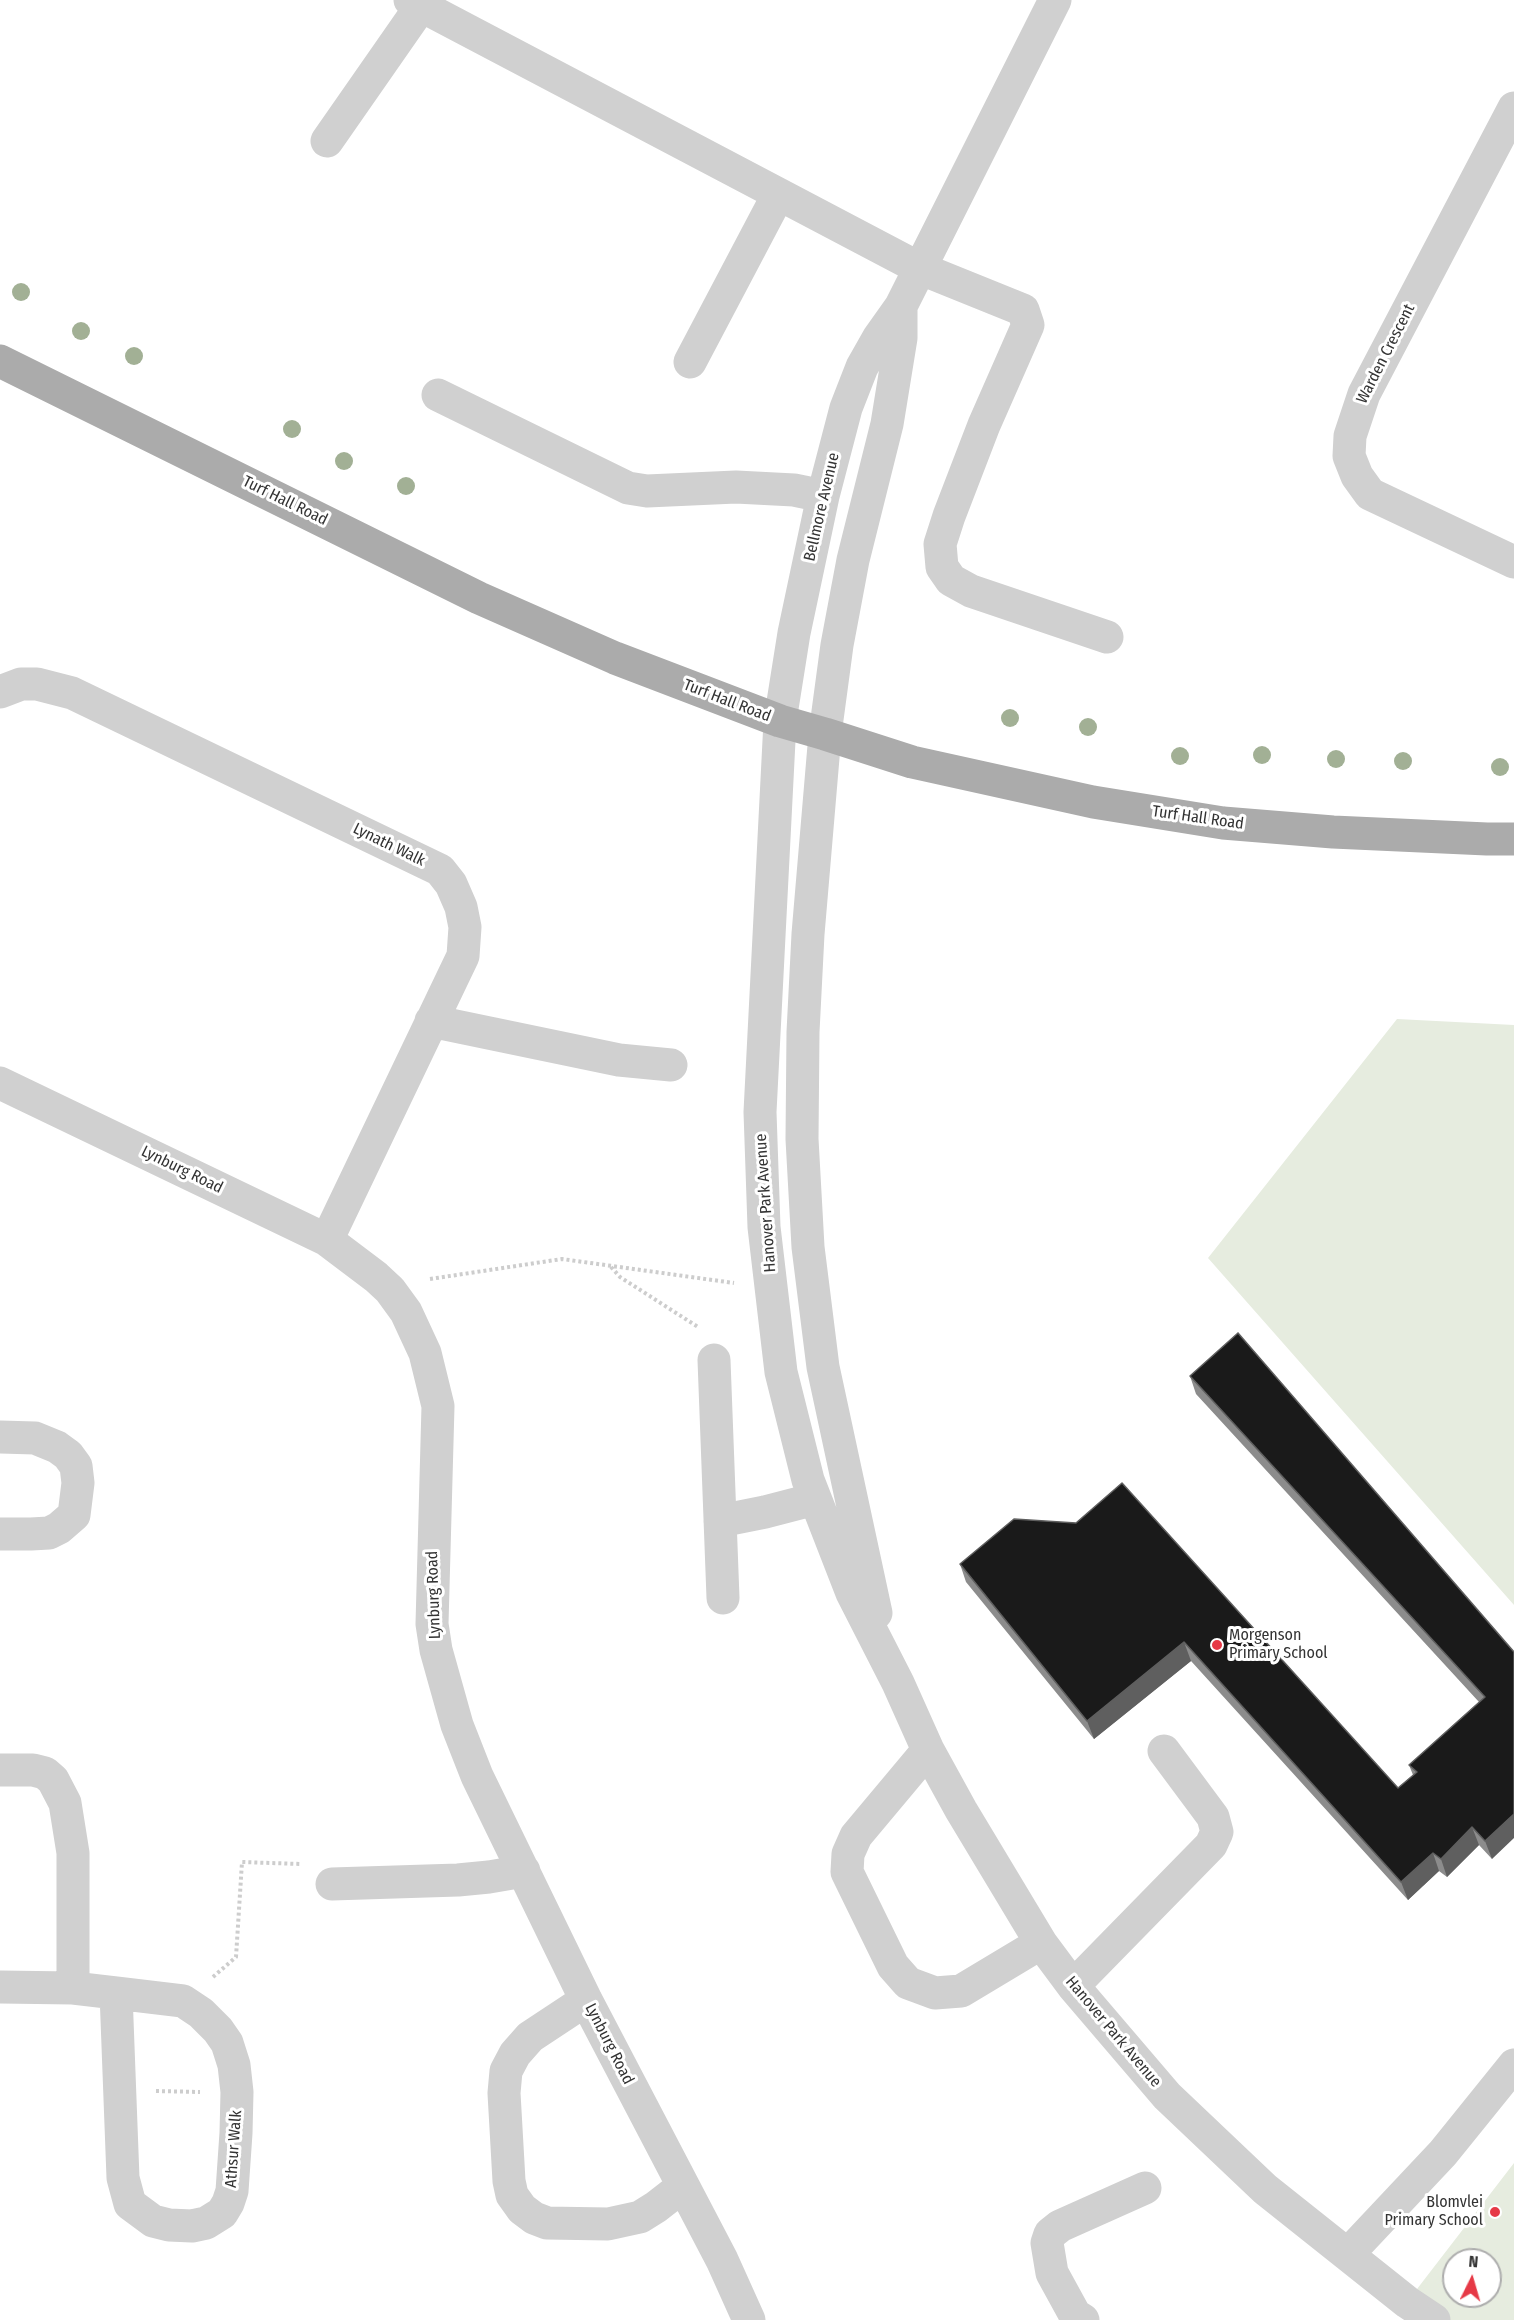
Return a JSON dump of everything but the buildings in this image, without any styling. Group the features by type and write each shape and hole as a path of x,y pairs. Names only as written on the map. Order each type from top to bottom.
{"main road":[{"name":"Turf Hall Road","path":"0,361 479,598 615,658 780,721 912,762 1093,802 1212,821 1333,832 1514,839"}],"street":[{"name":"Bellmore Avenue","path":"780,721 794,633 823,496 846,408 862,367 879,337 902,306 1055,0"},
{"path":"327,141 415,3 919,268 1023,309 1028,325 984,425 949,516 940,544 942,567 951,580 971,591 1107,637"},
{"name":"Warden Crescent","path":"1514,108 1364,394 1350,436 1348,456 1356,476 1370,494 1514,561"},
{"path":"690,362 778,195"},
{"name":"Bellmore Avenue","path":"825,734 852,560 887,424 901,338 902,306"},
{"path":"438,395 628,488 647,491 759,488 794,490 823,496"},
{"name":"Lynath Walk","path":"0,692 21,684 29,684 72,693 440,870 451,885 461,907 465,927 463,956 327,1240"},
{"name":"Hanover Park Avenue","path":"780,721 760,1112 764,1227 781,1372 815,1499 852,1593 928,1750 984,1851 1041,1943 1073,1986 1167,2096 1265,2189 1348,2254 1401,2311 1434,2320"},
{"name":"Hanover Park Avenue","path":"825,734 808,934 803,1032 802,1139 808,1247 823,1367 888,1664"},
{"path":"431,1021 619,1060 671,1065"},
{"name":"Lynburg Road","path":"0,1083 327,1240 390,1290 406,1312 425,1353 438,1406 432,1624 436,1650 457,1725 477,1776 586,2000 722,2260 749,2320"},
{"path":"714,1360 723,1598"},
{"path":"0,1437 35,1438 57,1447 68,1455 76,1466 78,1483 74,1515 59,1528 49,1533 0,1534"},
{"path":"720,1521 815,1499"},
{"path":"928,1750 856,1836 848,1854 847,1872 893,1966 908,1983 935,1993 961,1991 1041,1943"},
{"path":"1073,1986 1211,1845 1217,1832 1214,1817 1164,1751"},
{"path":"0,1770 33,1770 45,1773 53,1780 65,1803 73,1853 73,1988"},
{"path":"332,1884 479,1878 524,1871"},
{"path":"0,1987 73,1988 183,2001"},
{"name":"Athsur Walk","path":"116,1993 123,2178 130,2204 153,2221 169,2225 192,2226 206,2223 222,2213 228,2203 233,2180 237,2092 234,2065 227,2043 201,2013 183,2001"},
{"path":"586,2000 530,2037 515,2054 506,2071 504,2092 509,2181 512,2195 522,2209 534,2218 547,2223 608,2224 640,2217 683,2186"},
{"path":"1348,2254 1443,2153 1514,2066"},
{"path":"1083,2320 1075,2314 1052,2273 1047,2243 1050,2234 1059,2226 1145,2188"}],"path":[{"path":"424,1281 431,1278 562,1259 576,1259 610,1266 738,1283"},
{"path":"610,1266 620,1277 702,1330"},
{"path":"183,2001 237,1957 242,1862 313,1865 332,1884"},
{"path":"120,2090 237,2092"}],"shaded area":[{"path":"1397,1019 1514,1025 1514,1605 1208,1258"},
{"name":"Blomvlei Primary School","path":"1514,2163 1514,2320 1433,2320 1407,2302 1442,2257 1442,2308 1502,2308 1502,2248 1449,2248"}],"place":[{"name":"Morgenson Primary School","path":"1217,1645"},
{"name":"Blomvlei Primary School","path":"1495,2212"}]}
